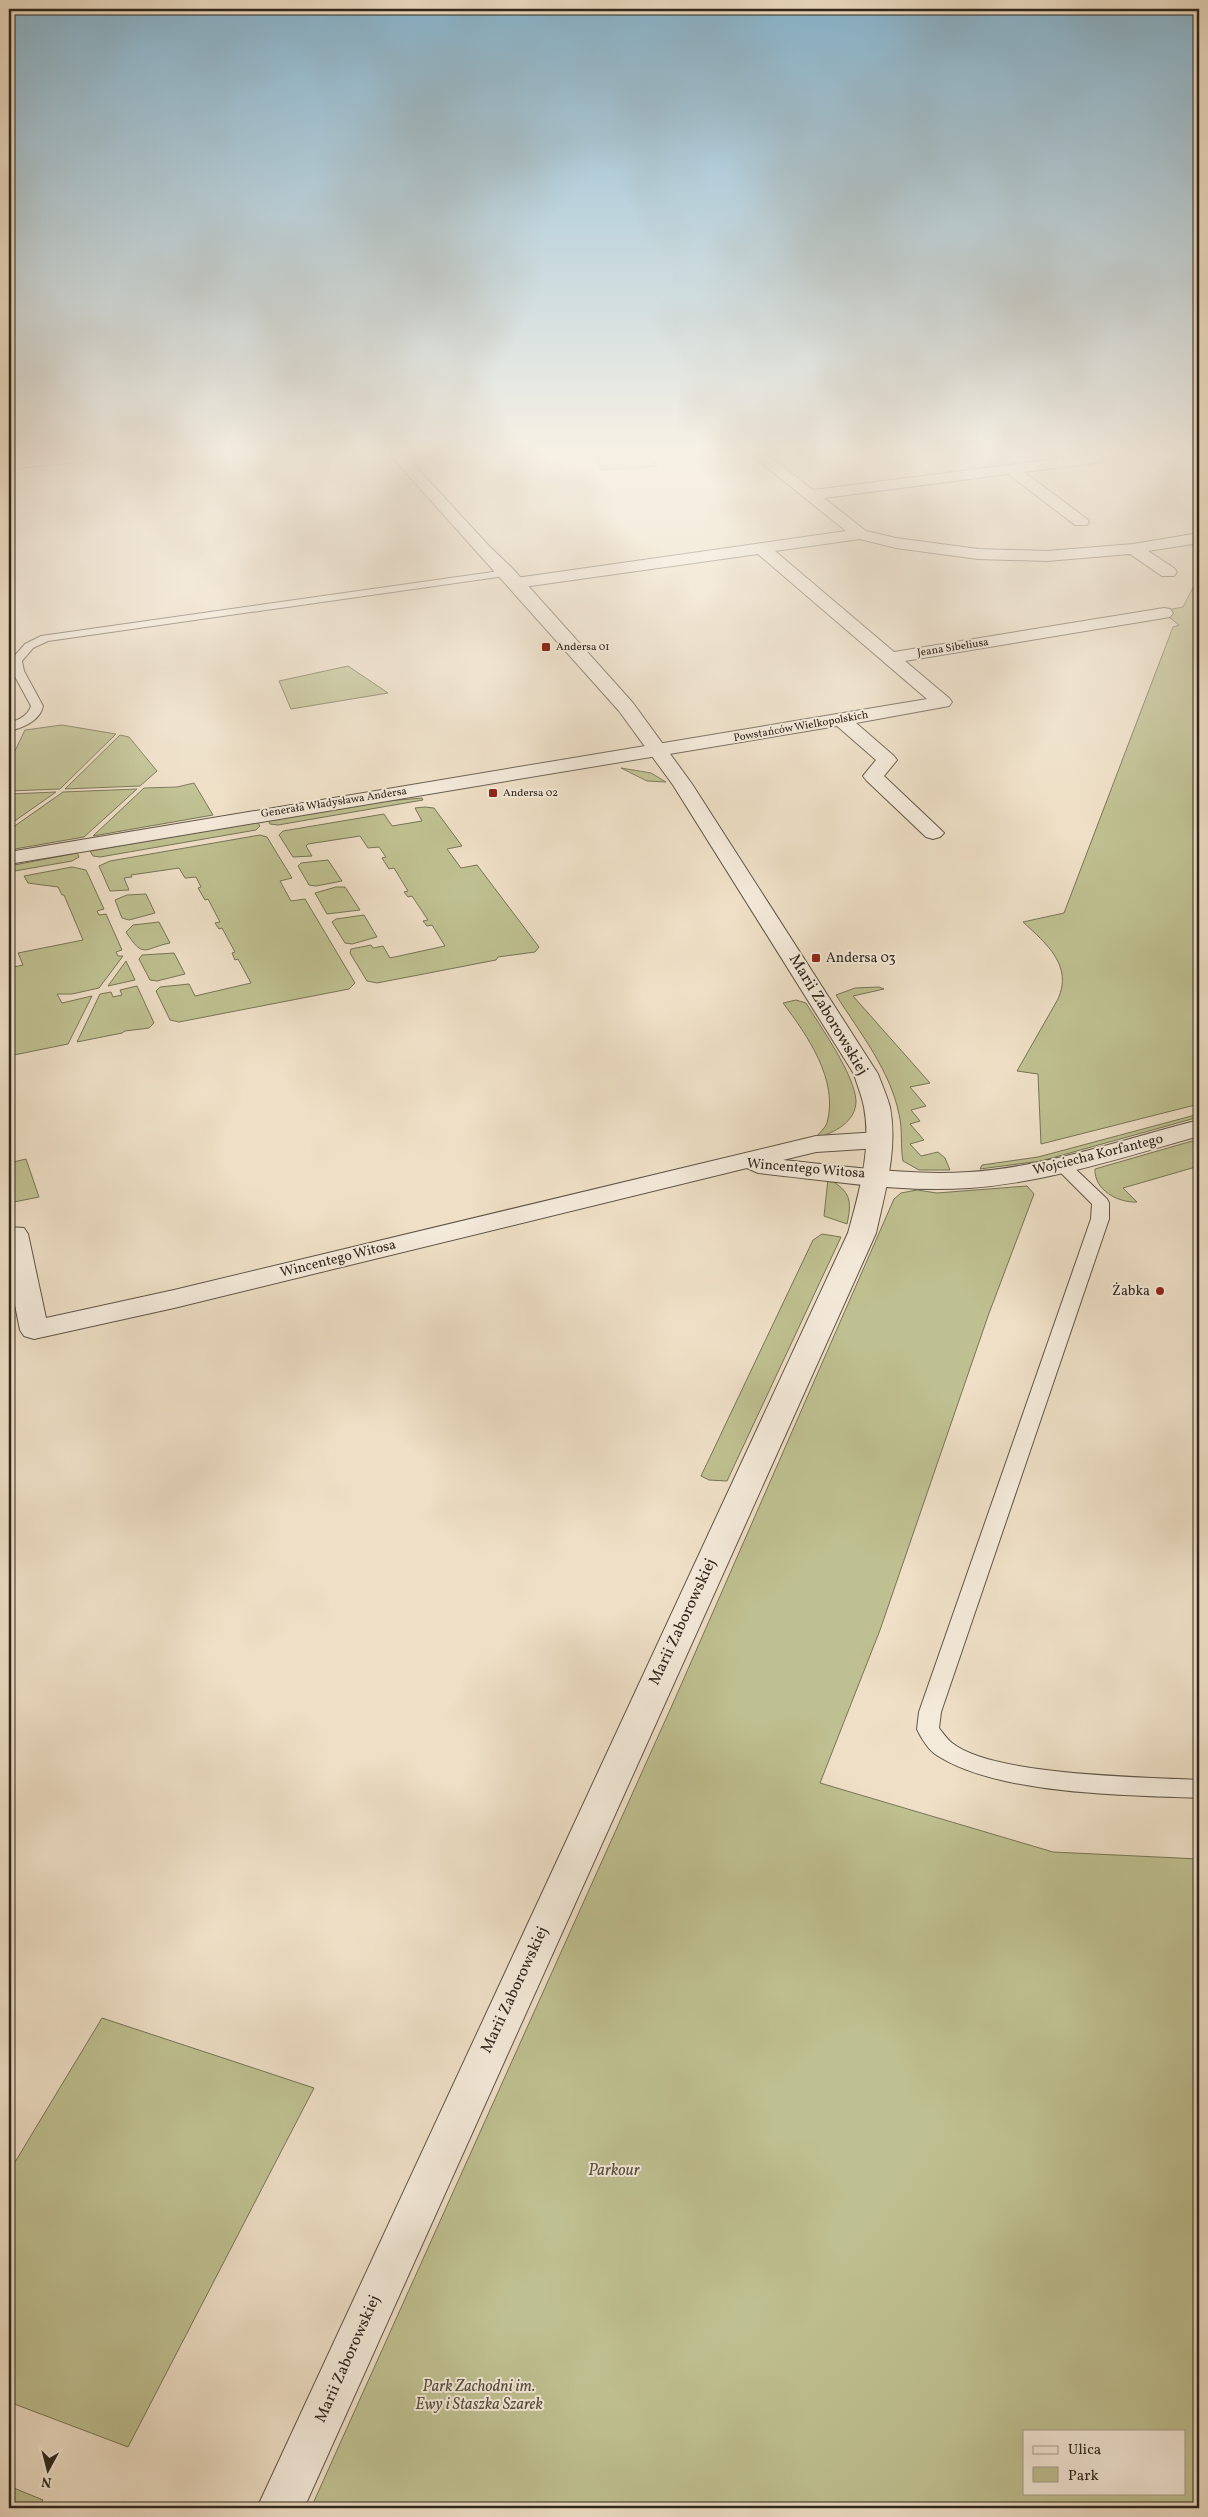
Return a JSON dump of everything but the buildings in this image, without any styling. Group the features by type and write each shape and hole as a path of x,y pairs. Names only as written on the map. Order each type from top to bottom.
{"street":[{"name":"Marii Zaborowskiej","path":"280,2508 862,1233 876,1176 879,1140 877,1107 866,1074 854,1054 660,751 614,692 506,573"},
{"path":"511,578 549,573"},
{"path":"790,573 889,658"},
{"name":"Jeana Sibeliusa","path":"889,658 1164,613"},
{"name":"Powstańców Wielkopolskich","path":"660,751 942,702 889,658"},
{"path":"842,720 887,760 873,776 933,833"},
{"name":"Generała Władysława Andersa","path":"9,858 660,751"},
{"name":"Wojciecha Korfantego","path":"876,1176 948,1182 1015,1175 1062,1166 1199,1128"},
{"name":"Wincentego Witosa","path":"14,1234 34,1330 183,1297 816,1144 879,1140"},
{"name":"Wincentego Witosa","path":"736,1163 876,1176"}],"lane":[{"path":"9,727 25,721 36,711 37,706 18,671 16,660 29,646 45,638 511,578"},
{"path":"1062,1166 1101,1203 1100,1218 930,1712 929,1732 934,1740 950,1754 1032,1777 1073,1783 1199,1789"}],"green space":[{"path":"1199,576 1199,1104 1041,1144 1038,1074 1017,1071 1058,999 1062,987 1062,976 1060,966 1049,947 1023,922 1064,913 1173,627 1179,625 1161,611 1183,607"},
{"path":"348,666 388,693 291,709 279,681"},
{"path":"62,725 116,734 60,789 9,791 9,763 25,730"},
{"path":"120,735 129,737 157,771 140,786 65,789"},
{"path":"621,768 651,773 666,782 647,781"},
{"path":"194,783 213,815 93,836 144,788 177,787"},
{"path":"137,789 84,837 9,850 9,830 63,792"},
{"path":"56,792 9,825 9,794"},
{"path":"422,798 423,800 278,825 270,824 268,820 375,802"},
{"path":"415,808 434,808 462,846 447,849 461,868 477,865 539,947 535,952 498,957 496,960 377,983 367,981 350,953 351,949 371,945 373,948 383,946 390,958 445,946 432,925 427,926 423,921 428,920 412,896 408,897 404,892 408,891 394,868 389,869 382,858 386,857 379,847 368,848 360,836 308,844 306,846 312,856 293,857 279,835 283,831 384,814 392,826 422,821"},
{"path":"257,822 260,826 256,830 100,857 93,856 90,851"},
{"path":"260,835 267,837 292,878 280,881 291,901 305,899 355,983 349,989 179,1022 170,1020 156,991 160,987 189,984 195,996 251,983 238,959 235,960 232,953 235,952 222,928 219,929 215,923 220,922 208,899 205,900 198,888 201,887 196,877 185,878 179,868 131,875 132,877 124,878 129,890 110,891 99,866 110,861"},
{"path":"77,853 79,857 72,861 9,872 9,866"},
{"path":"328,860 342,881 316,886 309,885 298,866 301,863"},
{"path":"72,867 86,870 104,909 97,911 99,915 106,914 122,950 116,952 118,956 123,956 99,988 72,994 57,994 62,1003 92,996 68,1044 9,1056 9,968 23,965 18,953 83,940 64,895 62,895 58,887 28,883 24,876"},
{"path":"336,887 345,887 360,910 327,914 315,893"},
{"path":"146,894 155,913 129,920 122,918 115,900 127,895"},
{"path":"364,915 377,937 352,944 345,943 332,922 336,919"},
{"path":"159,922 170,943 145,950 141,949 126,932 133,925"},
{"path":"174,953 185,974 157,981 150,980 139,959 142,955"},
{"path":"126,961 135,980 108,986"},
{"path":"137,986 154,1023 149,1028 125,1031 77,1042 100,994 111,992 113,997 122,995 120,990"},
{"path":"879,987 884,989 853,996 930,1083 910,1087 926,1106 911,1110 920,1121 910,1124 924,1140 910,1144 921,1156 938,1152 945,1158 950,1170 919,1170 903,1161 900,1120 889,1082 873,1052 836,995 855,988"},
{"path":"796,1000 806,1003 836,1051 850,1078 856,1101 852,1115 843,1126 816,1138 827,1123 830,1107 829,1091 825,1075 811,1044 783,1003"},
{"path":"1199,1114 1199,1117 1041,1161 980,1169 982,1165 1038,1157"},
{"path":"1199,1139 1199,1166 1123,1188 1137,1202 1115,1198 1108,1194 1098,1183 1095,1169"},
{"path":"26,1159 39,1197 9,1203 9,1163"},
{"path":"828,1179 836,1183 848,1197 847,1224 824,1216"},
{"path":"1027,1186 1034,1194 988,1316 880,1630 820,1783 1053,1852 1199,1859 1199,2508 311,2508 674,1701 894,1199 901,1193 917,1190 937,1193"},
{"path":"822,1234 841,1237 727,1481 709,1480 701,1476 813,1240"},
{"path":"102,2018 314,2088 128,2447 9,2402 9,2172"},
{"path":"9,2486 43,2500 38,2508 9,2508"}],"place":[{"name":"Andersa 01","path":"546,647"},
{"name":"Andersa 02","path":"493,793"},
{"name":"Andersa 03","path":"816,958"},
{"name":"Żabka","path":"1160,1291"}],"park label":[{"name":"Parkour","path":"614,2171"},
{"name":"Park Zachodni im. Ewy i Staszka Szarek","path":"479,2396"}]}
